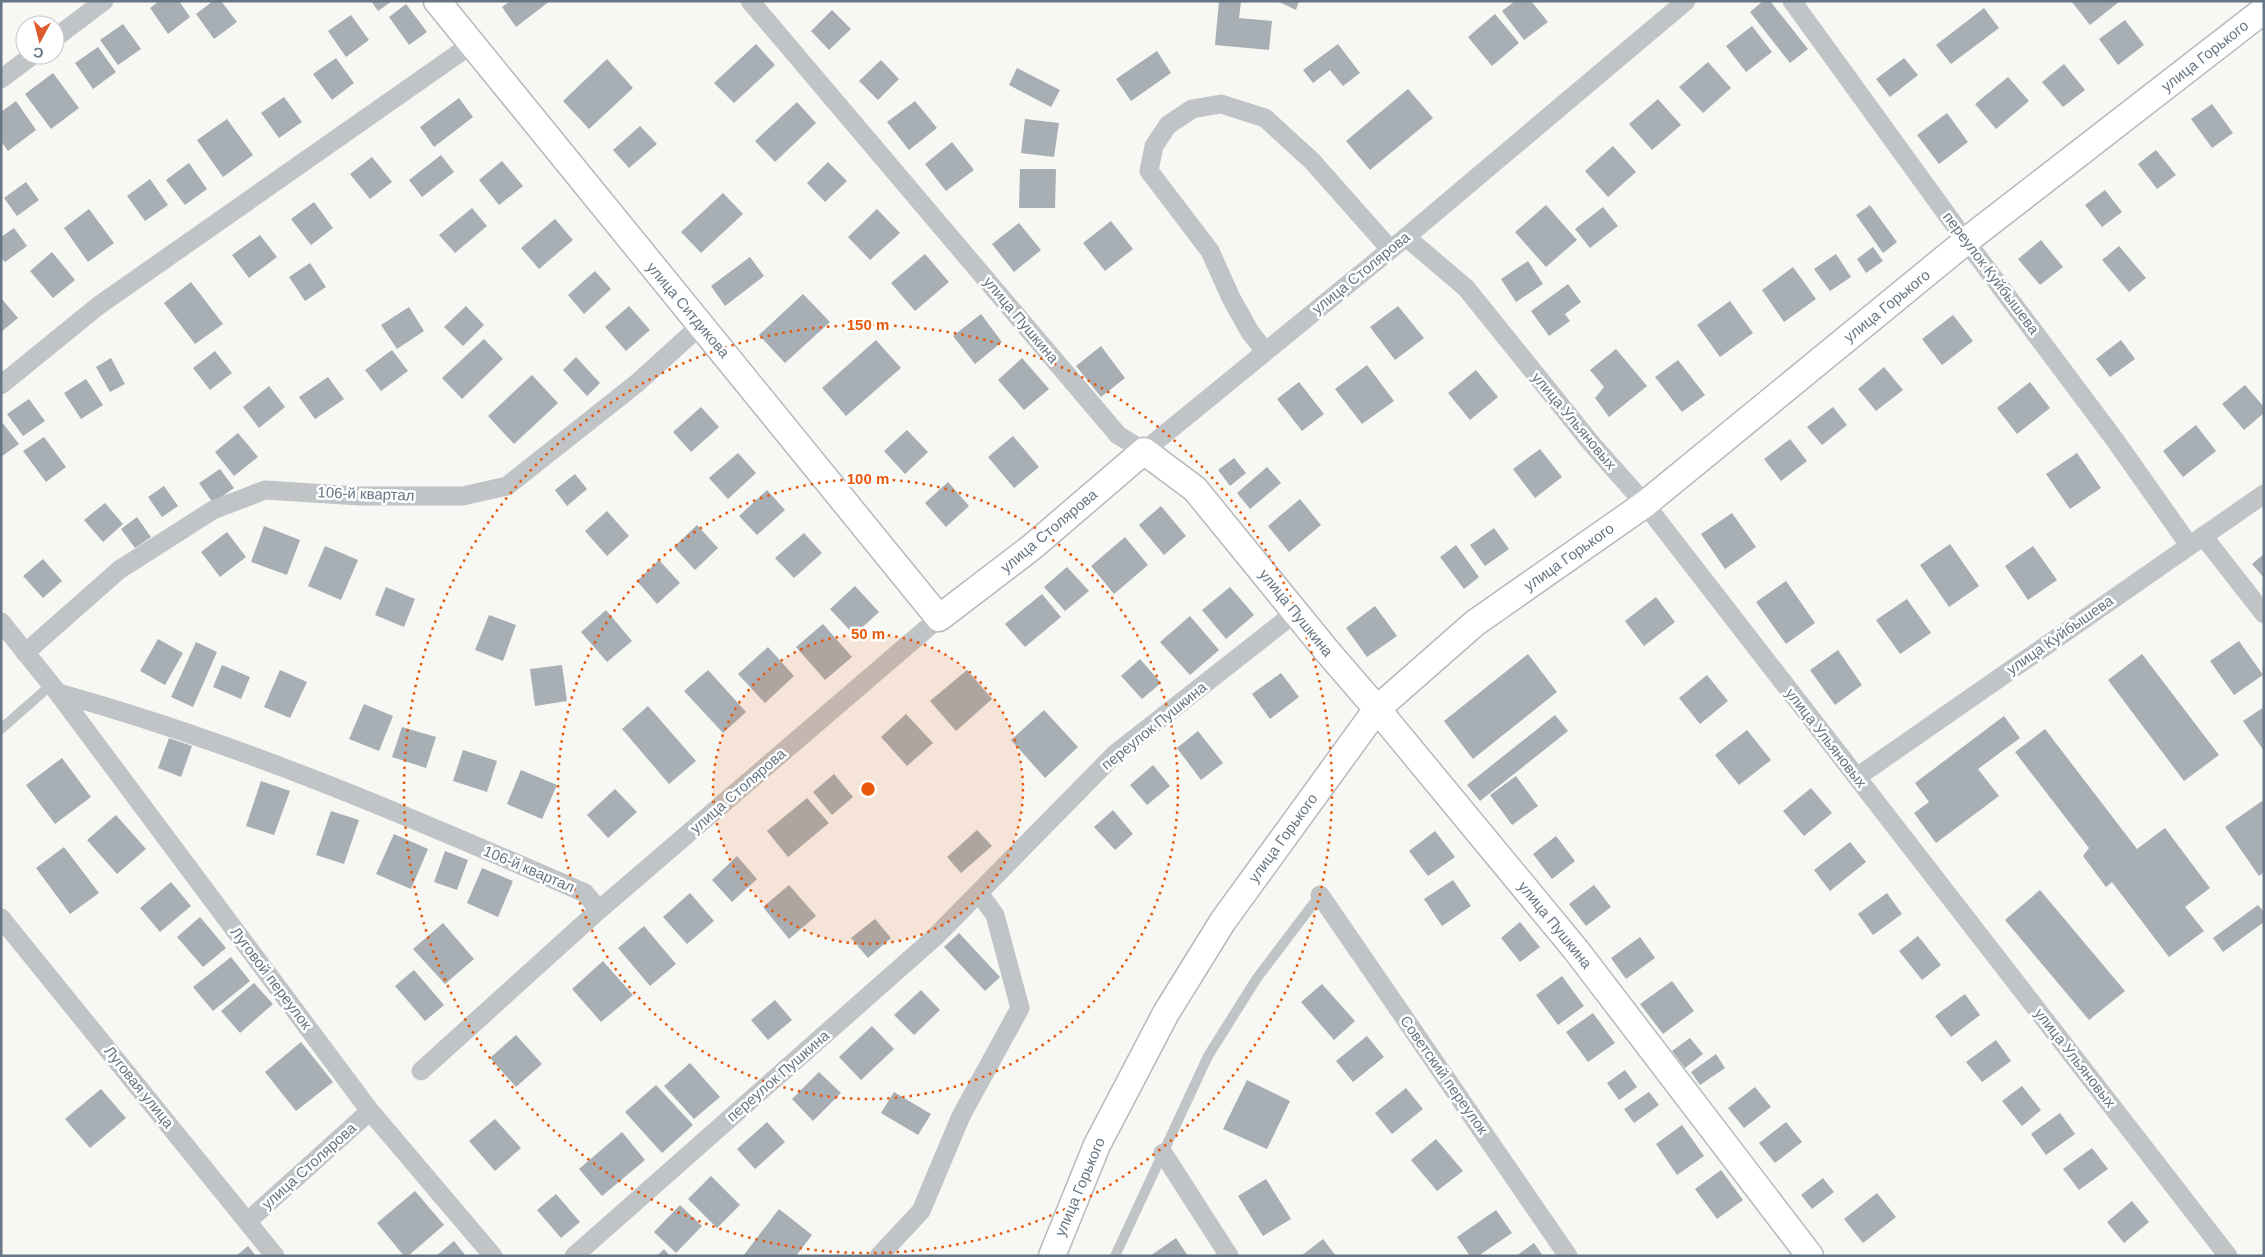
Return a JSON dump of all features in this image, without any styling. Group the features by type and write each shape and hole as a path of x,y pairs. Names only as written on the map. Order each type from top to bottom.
{"street":[{"path":"65,30 104,1"},
{"name":"улица Ситдикова","path":"437,1 939,618"},
{"name":"улица Пушкина","path":"750,1 1118,435 1144,451 1195,489 1576,950 1810,1256"},
{"name":"улица Столярова","path":"421,1071 599,910 939,618 1032,547 1144,451 1406,237 1686,1"},
{"name":"переулок Куйбышева","path":"1792,1 1966,241 2115,440 2196,540 2264,614"},
{"name":"улица Горького","path":"1052,1256 1097,1145 1166,1013 1223,920 1377,709 1475,623 1645,504 1966,241 2264,10"},
{"path":"1,385 98,306 472,44"},
{"path":"1,79 20,65"},
{"path":"1265,351 1250,332 1231,298 1210,251 1149,171 1154,146 1168,125 1192,109 1222,104 1265,118 1312,161 1390,249"},
{"name":"улица Ульяновых","path":"1406,237 1466,288 1591,444 1645,504 2228,1256"},
{"name":"106-й квартал","path":"25,653 118,570 213,510 265,490 359,496 463,496 507,486 636,384 701,326"},
{"name":"улица Куйбышева","path":"1857,777 2264,494"},
{"name":"переулок Пушкина","path":"574,1256 935,937 1115,754 1296,612"},
{"name":"Луговой переулок","path":"1,622 54,689 370,1111 493,1256"},
{"name":"106-й квартал","path":"54,689 224,746 374,804 585,893 599,910"},
{"path":"879,1256 922,1211 961,1116 1020,1008 996,915 979,893"},
{"name":"Советский переулок","path":"1320,895 1568,1256"},
{"name":"Луговая улица","path":"1,918 275,1256"},
{"name":"улица Столярова","path":"248,1221 370,1111"},
{"path":"1163,1153 1229,1256"}],"lane":[{"path":"1,729 54,689"},
{"path":"1115,1256 1208,1056 1257,978 1320,895"}],"building":[{"path":"159,1 179,1 190,17 168,34 150,8"},
{"path":"213,1 221,1 237,22 214,39 196,14"},
{"path":"371,1 392,1 378,11"},
{"path":"510,1 550,1 516,27 502,7"},
{"path":"1219,1 1241,1 1239,18 1272,21 1269,50 1215,45"},
{"path":"1277,1 1299,1 1296,10"},
{"path":"1515,1 1531,1 1548,22 1524,40 1502,11"},
{"path":"1763,1 1770,1 1808,49 1790,63 1750,12"},
{"path":"2071,1 2120,1 2090,25"},
{"path":"406,4 427,32 409,45 389,17"},
{"path":"1984,8 1999,28 1951,64 1936,45"},
{"path":"832,10 851,29 829,50 811,31"},
{"path":"1495,14 1519,43 1492,66 1468,37"},
{"path":"351,15 369,40 346,57 328,31"},
{"path":"2125,20 2144,45 2118,65 2099,39"},
{"path":"123,24 141,49 118,65 100,40"},
{"path":"1752,26 1772,52 1746,72 1726,46"},
{"path":"756,44 775,65 734,103 714,83"},
{"path":"1338,44 1360,73 1343,86 1330,70 1313,83 1303,70"},
{"path":"98,47 116,72 93,89 75,63"},
{"path":"1157,51 1171,73 1131,101 1116,79"},
{"path":"336,58 354,83 332,100 313,74"},
{"path":"1904,58 1918,75 1890,97 1876,79"},
{"path":"607,59 633,88 589,129 563,101"},
{"path":"881,60 899,79 878,100 859,81"},
{"path":"1708,62 1731,88 1703,113 1679,87"},
{"path":"2064,64 2085,90 2063,107 2042,82"},
{"path":"1017,68 1060,90 1051,107 1009,85"},
{"path":"53,73 79,108 51,129 25,94"},
{"path":"2008,77 2029,101 1996,129 1975,104"},
{"path":"1408,89 1433,118 1370,170 1346,141"},
{"path":"284,97 302,122 279,138 261,113"},
{"path":"459,98 473,117 434,147 420,127"},
{"path":"1658,99 1681,125 1652,150 1629,124"},
{"path":"16,101 36,130 8,151 1,141 1,112"},
{"path":"915,101 937,128 909,150 887,122"},
{"path":"797,102 816,123 775,162 755,141"},
{"path":"2212,104 2233,133 2212,148 2191,119"},
{"path":"1947,113 1968,142 1939,164 1917,135"},
{"path":"227,119 253,155 223,177 197,140"},
{"path":"1025,119 1059,123 1054,157 1021,153"},
{"path":"640,126 657,144 629,168 613,150"},
{"path":"952,142 974,170 946,191 925,164"},
{"path":"1613,146 1636,172 1608,197 1585,171"},
{"path":"2156,150 2176,175 2157,189 2138,164"},
{"path":"441,155 454,172 422,197 409,180"},
{"path":"372,157 392,182 370,199 350,174"},
{"path":"502,161 523,186 499,205 479,180"},
{"path":"828,162 847,181 825,202 807,183"},
{"path":"189,163 207,189 185,205 166,180"},
{"path":"1020,169 1056,169 1055,208 1019,208"},
{"path":"150,179 168,205 145,221 127,196"},
{"path":"26,182 39,200 17,216 4,198"},
{"path":"2105,190 2122,212 2102,227 2085,205"},
{"path":"723,193 743,214 701,253 681,232"},
{"path":"314,202 333,228 311,245 291,219"},
{"path":"1546,205 1577,240 1546,267 1515,232"},
{"path":"1870,205 1897,242 1883,253 1856,215"},
{"path":"1603,207 1618,226 1590,248 1575,229"},
{"path":"472,208 487,226 455,253 439,235"},
{"path":"89,209 114,243 88,262 64,228"},
{"path":"877,209 900,233 870,260 848,237"},
{"path":"555,219 573,240 539,269 521,248"},
{"path":"1111,221 1133,249 1105,271 1083,243"},
{"path":"1019,223 1041,250 1014,272 992,244"},
{"path":"14,228 27,246 5,262 1,258 1,237"},
{"path":"260,235 277,257 249,278 232,255"},
{"path":"2041,240 2063,267 2040,285 2018,259"},
{"path":"2119,246 2146,278 2129,292 2102,260"},
{"path":"1873,247 1883,261 1866,273 1857,259"},
{"path":"52,252 75,280 53,298 30,271"},
{"path":"925,254 949,282 915,311 891,283"},
{"path":"1836,254 1851,277 1830,291 1814,269"},
{"path":"750,257 764,276 725,306 711,286"},
{"path":"1528,261 1543,284 1516,302 1501,279"},
{"path":"310,263 326,287 305,301 289,277"},
{"path":"1793,267 1816,299 1784,322 1762,290"},
{"path":"595,271 611,289 584,314 568,295"},
{"path":"191,282 223,324 195,344 164,303"},
{"path":"1568,284 1581,302 1565,314 1570,321 1549,336 1531,311"},
{"path":"803,294 830,322 785,363 759,335"},
{"path":"1,298 18,318 1,332"},
{"path":"1730,301 1753,333 1720,357 1697,325"},
{"path":"466,306 484,325 463,346 444,327"},
{"path":"629,306 650,330 626,351 605,327"},
{"path":"1398,306 1424,338 1395,360 1370,327"},
{"path":"409,307 424,331 397,349 381,325"},
{"path":"981,314 1002,342 975,364 953,336"},
{"path":"1953,315 1973,341 1942,365 1922,339"},
{"path":"484,339 503,359 462,399 442,378"},
{"path":"876,340 901,368 846,416 822,388"},
{"path":"2121,340 2135,359 2110,377 2096,359"},
{"path":"1101,346 1125,378 1101,397 1076,366"},
{"path":"1616,349 1647,386 1609,417 1595,398 1604,387 1590,370"},
{"path":"392,350 408,371 381,391 365,370"},
{"path":"215,351 232,373 210,390 193,368"},
{"path":"576,357 600,383 587,396 563,370"},
{"path":"111,358 125,384 110,392 96,367"},
{"path":"1022,358 1049,389 1024,410 998,380"},
{"path":"1678,360 1705,395 1682,412 1655,377"},
{"path":"1367,365 1394,401 1362,424 1335,389"},
{"path":"1884,367 1903,390 1876,411 1858,389"},
{"path":"1476,370 1498,397 1470,420 1448,393"},
{"path":"532,375 558,403 514,444 488,416"},
{"path":"328,377 344,399 315,419 299,397"},
{"path":"86,379 103,405 81,419 64,393"},
{"path":"1299,382 1324,414 1302,431 1277,399"},
{"path":"2030,382 2050,408 2017,434 1997,408"},
{"path":"2245,385 2264,407 2264,413 2244,430 2222,404"},
{"path":"269,386 285,407 259,428 243,407"},
{"path":"29,399 45,421 23,436 7,414"},
{"path":"701,407 719,427 691,452 673,432"},
{"path":"1833,407 1847,425 1822,445 1807,427"},
{"path":"1,421 19,444 1,457"},
{"path":"2196,425 2216,451 2183,477 2163,451"},
{"path":"907,430 928,452 905,474 884,451"},
{"path":"238,433 258,457 234,476 215,452"},
{"path":"1013,436 1039,467 1014,488 988,457"},
{"path":"44,437 66,467 46,482 23,451"},
{"path":"1790,439 1807,461 1781,481 1764,459"},
{"path":"1540,449 1562,477 1535,498 1513,469"},
{"path":"738,453 756,473 728,499 709,478"},
{"path":"2077,453 2101,488 2070,509 2046,474"},
{"path":"1234,458 1246,473 1230,486 1218,470"},
{"path":"1267,467 1281,483 1250,509 1237,493"},
{"path":"220,469 234,488 213,503 199,483"},
{"path":"575,474 587,489 567,506 555,490"},
{"path":"948,482 969,506 946,527 925,503"},
{"path":"164,486 178,506 162,517 148,497"},
{"path":"767,490 785,510 757,535 739,516"},
{"path":"1300,499 1321,525 1289,552 1268,526"},
{"path":"105,503 123,524 103,542 84,520"},
{"path":"1161,506 1186,536 1164,555 1139,525"},
{"path":"607,511 629,536 607,556 585,531"},
{"path":"1732,513 1756,547 1725,569 1701,534"},
{"path":"137,517 151,537 135,548 121,529"},
{"path":"697,525 718,548 695,570 674,547"},
{"path":"264,526 300,540 287,575 251,562"},
{"path":"1494,528 1509,549 1485,566 1470,545"},
{"path":"227,532 246,557 220,577 201,552"},
{"path":"804,533 822,553 794,578 775,558"},
{"path":"1125,537 1148,565 1114,594 1091,566"},
{"path":"1950,544 1979,586 1949,607 1920,565"},
{"path":"1456,545 1479,577 1464,589 1440,557"},
{"path":"325,546 358,560 341,600 308,586"},
{"path":"2033,546 2057,580 2028,600 2005,566"},
{"path":"2264,554 2264,578 2252,564"},
{"path":"43,559 62,581 43,598 23,576"},
{"path":"659,560 680,583 657,604 637,581"},
{"path":"1067,567 1089,591 1065,611 1044,587"},
{"path":"1786,581 1815,623 1786,644 1756,602"},
{"path":"855,586 879,612 854,635 830,609"},
{"path":"386,587 415,599 404,627 375,615"},
{"path":"1230,587 1254,615 1226,639 1202,610"},
{"path":"1042,594 1061,617 1025,647 1005,624"},
{"path":"1656,597 1675,622 1644,646 1625,621"},
{"path":"1907,599 1931,633 1900,654 1876,620"},
{"path":"1375,606 1397,636 1367,657 1346,628"},
{"path":"606,610 632,641 607,662 581,632"},
{"path":"489,615 516,625 503,661 475,650"},
{"path":"1190,616 1219,650 1190,675 1160,642"},
{"path":"823,624 852,657 825,680 796,647"},
{"path":"158,639 183,653 165,685 140,671"},
{"path":"2239,641 2263,675 2234,695 2210,661"},
{"path":"196,642 217,652 193,707 171,697"},
{"path":"768,647 794,676 765,703 738,674"},
{"path":"1838,650 1862,685 1835,705 1810,670"},
{"path":"1528,654 1557,692 1473,759 1444,721"},
{"path":"2142,654 2219,755 2184,781 2108,680"},
{"path":"1140,659 1161,683 1142,699 1121,676"},
{"path":"222,665 250,677 241,699 213,687"},
{"path":"562,665 567,701 535,706 530,669"},
{"path":"280,670 307,682 290,718 264,707"},
{"path":"708,670 746,712 723,733 684,691"},
{"path":"967,670 992,699 956,731 930,701"},
{"path":"1281,673 1299,697 1270,719 1252,694"},
{"path":"1707,675 1728,701 1700,724 1679,698"},
{"path":"364,704 393,716 379,751 349,739"},
{"path":"648,706 696,761 669,784 622,729"},
{"path":"2264,707 2264,751 2243,721"},
{"path":"1044,710 1078,747 1045,778 1011,740"},
{"path":"906,714 933,743 907,766 881,737"},
{"path":"1555,715 1568,731 1480,801 1467,785"},
{"path":"2004,716 2020,738 1978,769 1999,796 1936,843 1914,813 1929,802 1915,783"},
{"path":"402,727 436,737 426,768 392,757"},
{"path":"2045,729 2137,849 2165,828 2210,888 2185,907 2204,931 2169,957 2112,882 2106,887 2083,856 2089,848 2015,752"},
{"path":"1747,730 1771,760 1739,785 1715,755"},
{"path":"1198,731 1223,763 1201,780 1177,748"},
{"path":"169,738 192,746 181,777 158,768"},
{"path":"463,750 497,761 487,792 453,781"},
{"path":"62,758 91,797 55,824 26,785"},
{"path":"1153,765 1170,786 1147,805 1130,785"},
{"path":"521,770 557,785 542,819 507,804"},
{"path":"834,774 853,797 832,815 813,792"},
{"path":"1516,776 1538,806 1512,825 1490,795"},
{"path":"261,781 290,791 274,835 246,826"},
{"path":"1811,788 1832,813 1804,836 1783,811"},
{"path":"615,789 637,812 608,838 587,815"},
{"path":"807,798 829,823 788,857 767,831"},
{"path":"2262,801 2264,804 2264,872 2259,876 2225,827"},
{"path":"1113,810 1133,834 1115,850 1094,827"},
{"path":"331,811 359,820 344,864 316,855"},
{"path":"116,815 146,849 117,874 87,840"},
{"path":"977,830 992,846 961,873 947,857"},
{"path":"1435,831 1455,857 1428,876 1409,851"},
{"path":"394,834 428,849 411,889 376,874"},
{"path":"1556,836 1575,861 1552,879 1533,854"},
{"path":"1850,842 1866,862 1830,891 1814,870"},
{"path":"64,847 99,893 70,914 36,868"},
{"path":"445,851 468,860 457,890 434,882"},
{"path":"737,856 757,879 732,902 712,880"},
{"path":"482,868 513,881 498,917 467,903"},
{"path":"1453,880 1471,906 1442,926 1424,899"},
{"path":"171,882 191,906 160,932 140,908"},
{"path":"789,885 816,916 789,939 763,907"},
{"path":"1594,885 1611,907 1586,926 1569,904"},
{"path":"2040,890 2125,991 2089,1020 2005,920"},
{"path":"690,893 714,921 687,944 663,917"},
{"path":"1887,893 1902,914 1873,935 1858,914"},
{"path":"2258,905 2264,912 2264,922 2223,952 2213,938"},
{"path":"200,917 226,948 203,967 177,937"},
{"path":"875,919 891,938 868,958 851,938"},
{"path":"1520,922 1540,947 1520,962 1501,938"},
{"path":"443,923 474,959 445,984 413,949"},
{"path":"644,926 676,964 650,986 618,948"},
{"path":"959,933 1000,977 985,991 944,947"},
{"path":"1918,936 1941,965 1922,980 1899,951"},
{"path":"1640,937 1655,958 1626,979 1611,958"},
{"path":"231,957 250,981 213,1011 193,987"},
{"path":"603,961 633,995 601,1022 572,989"},
{"path":"414,970 444,1005 425,1021 395,986"},
{"path":"1562,976 1584,1006 1558,1025 1536,995"},
{"path":"1672,981 1694,1011 1663,1034 1640,1004"},
{"path":"254,983 273,1004 240,1033 221,1011"},
{"path":"1322,984 1355,1021 1334,1040 1301,1002"},
{"path":"921,990 940,1010 914,1035 894,1015"},
{"path":"1965,994 1980,1015 1951,1037 1935,1016"},
{"path":"775,1000 792,1020 768,1040 751,1020"},
{"path":"1593,1013 1615,1043 1588,1062 1566,1032"},
{"path":"872,1026 894,1049 861,1080 839,1057"},
{"path":"516,1035 542,1064 516,1087 490,1058"},
{"path":"1367,1036 1384,1057 1353,1082 1336,1061"},
{"path":"1690,1038 1703,1054 1685,1068 1672,1051"},
{"path":"1996,1040 2011,1061 1982,1082 1966,1062"},
{"path":"301,1042 333,1082 296,1111 265,1072"},
{"path":"1716,1054 1725,1068 1700,1085 1691,1072"},
{"path":"690,1063 720,1097 694,1119 664,1086"},
{"path":"1625,1070 1637,1087 1619,1100 1607,1083"},
{"path":"819,1072 841,1093 813,1121 792,1099"},
{"path":"1247,1080 1290,1101 1267,1149 1223,1129"},
{"path":"656,1085 693,1125 662,1153 625,1112"},
{"path":"2022,1086 2041,1110 2022,1126 2002,1101"},
{"path":"1755,1087 1771,1107 1744,1128 1728,1108"},
{"path":"1406,1088 1423,1109 1392,1134 1375,1113"},
{"path":"101,1089 126,1118 90,1148 65,1119"},
{"path":"894,1092 931,1114 918,1135 881,1113"},
{"path":"1649,1092 1659,1105 1634,1123 1624,1109"},
{"path":"2060,1113 2075,1134 2046,1155 2031,1134"},
{"path":"495,1119 521,1148 495,1171 469,1141"},
{"path":"767,1122 785,1142 755,1169 737,1149"},
{"path":"1786,1122 1802,1142 1775,1163 1759,1143"},
{"path":"1682,1125 1704,1156 1677,1175 1656,1144"},
{"path":"622,1132 645,1160 602,1196 579,1169"},
{"path":"1436,1139 1463,1171 1437,1191 1411,1160"},
{"path":"2092,1148 2108,1169 2079,1190 2063,1169"},
{"path":"1721,1170 1743,1200 1717,1219 1695,1189"},
{"path":"711,1176 740,1205 717,1228 688,1199"},
{"path":"1823,1178 1834,1192 1812,1209 1801,1195"},
{"path":"1266,1179 1291,1219 1263,1236 1238,1196"},
{"path":"415,1191 444,1225 408,1256 404,1256 377,1223"},
{"path":"1877,1193 1896,1217 1863,1243 1844,1219"},
{"path":"556,1194 580,1222 561,1238 537,1210"},
{"path":"2132,1201 2149,1222 2124,1243 2107,1222"},
{"path":"680,1205 702,1226 676,1253 654,1232"},
{"path":"779,1209 812,1235 796,1256 743,1256"},
{"path":"1496,1210 1512,1233 1478,1256 1470,1256 1457,1237"},
{"path":"1176,1238 1188,1256 1150,1256"},
{"path":"1323,1239 1336,1256 1301,1256"},
{"path":"454,1241 466,1256 436,1256"},
{"path":"1534,1243 1543,1256 1516,1256"},
{"path":"248,1246 256,1256 236,1256"},
{"path":"664,1249 670,1256 657,1256"}]}
